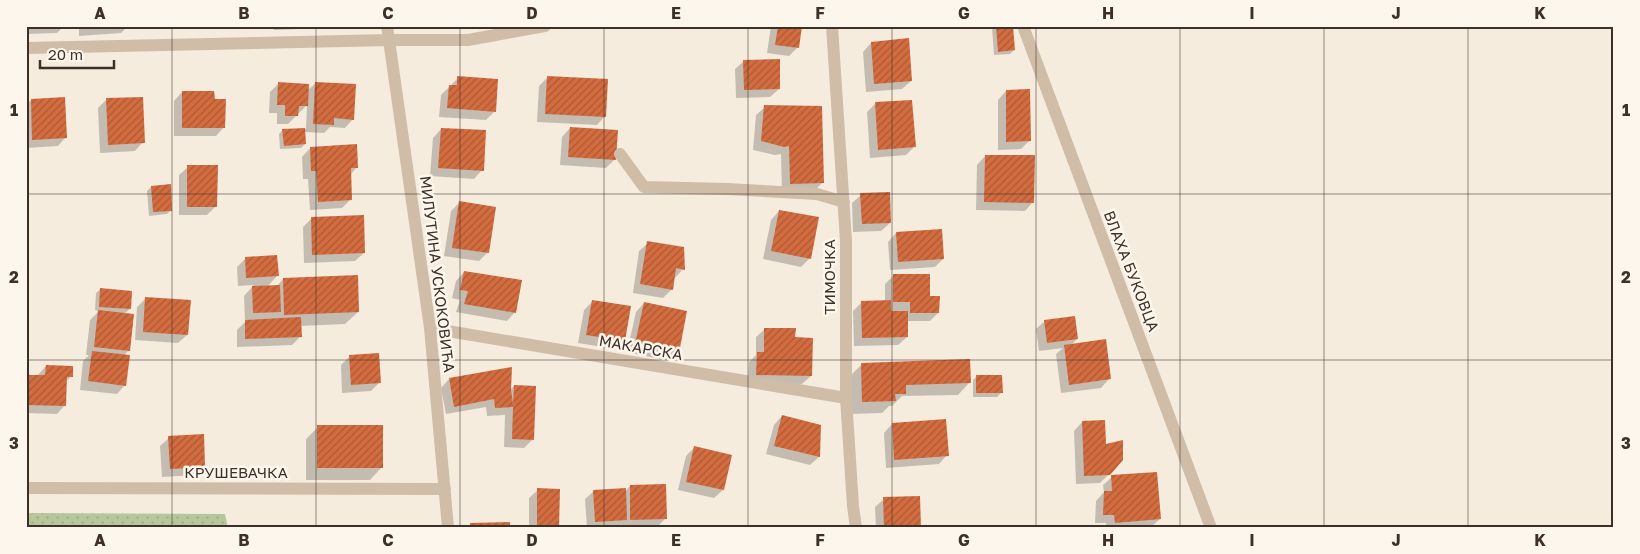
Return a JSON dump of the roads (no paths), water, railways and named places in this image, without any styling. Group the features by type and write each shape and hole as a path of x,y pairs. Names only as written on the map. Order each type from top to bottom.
{"street":[{"name":"МИЛУТИНА УСКОКОВИЋА","path":"387,26 430,328 448,528"},
{"path":"26,48 468,40 544,26"},
{"name":"ТИМОЧКА","path":"832,26 846,241 846,398 856,528"},
{"name":"ВЛАХА БУКОВЦА","path":"1022,26 1211,528"},
{"path":"620,154 644,187 817,194 844,202"},
{"name":"МАКАРСКА","path":"430,328 846,398"},
{"name":"КРУШЕВАЧКА","path":"26,488 445,490"}]}
